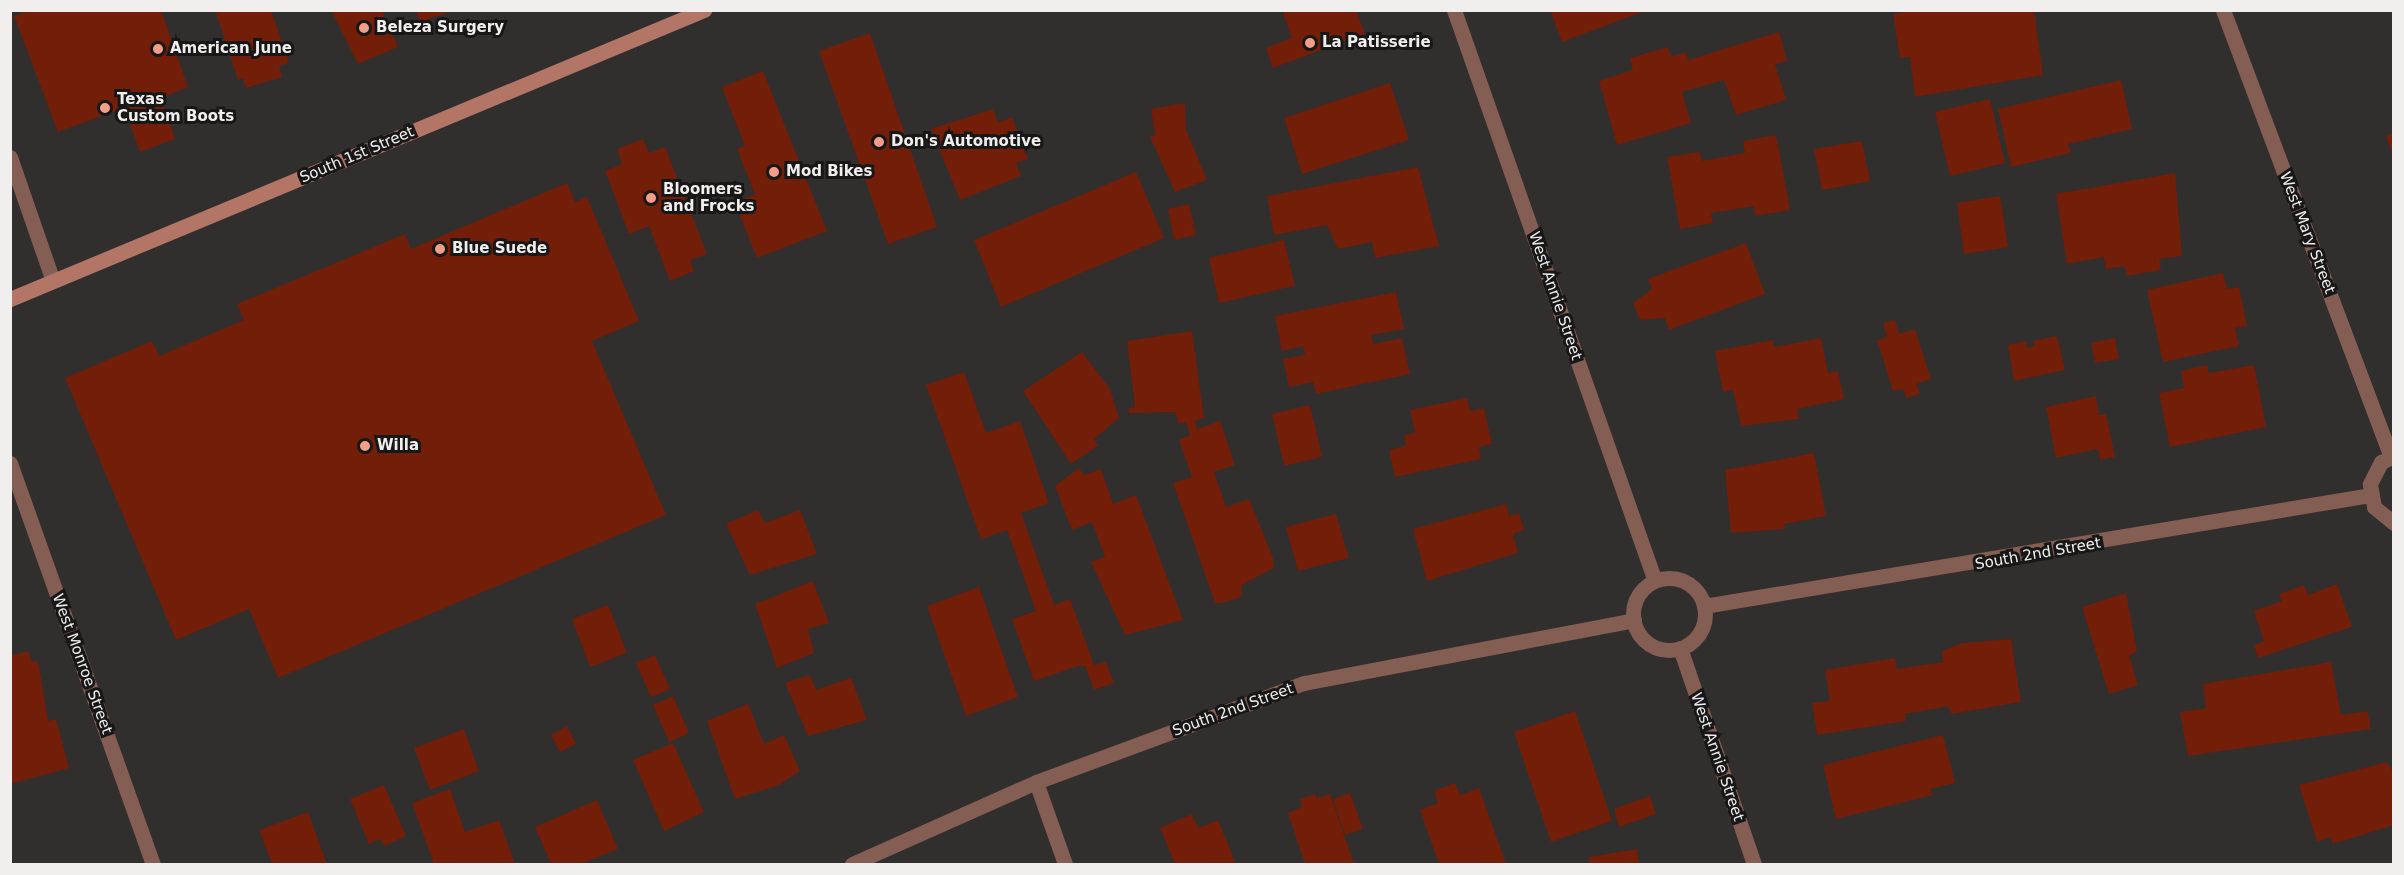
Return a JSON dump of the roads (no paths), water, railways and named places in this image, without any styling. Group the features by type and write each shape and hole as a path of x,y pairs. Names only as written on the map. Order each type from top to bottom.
{"main road":[{"name":"South 1st Street","path":"10,299 704,10"}],"street":[{"name":"West Annie Street","path":"1454,10 1655,581"},
{"name":"West Mary Street","path":"2223,10 2392,456"},
{"path":"10,157 53,281"},
{"path":"2392,456 2374,472 2370,495 2381,516 2394,523"},
{"name":"West Monroe Street","path":"10,463 153,864"},
{"name":"South 2nd Street","path":"1704,606 2370,495"},
{"path":"1655,581 1686,582 1704,606 1703,628 1680,648 1668,650 1646,641 1634,620 1638,597 1655,581"},
{"name":"South 2nd Street","path":"852,864 1036,782 1304,683 1634,620"},
{"name":"West Annie Street","path":"1680,648 1754,864"},
{"path":"1036,782 1065,864"}],"place":[{"name":"Beleza Surgery","path":"364,28"},
{"name":"La Patisserie","path":"1310,43"},
{"name":"American June","path":"158,49"},
{"name":"Texas Custom Boots","path":"105,108"},
{"name":"Don's Automotive","path":"879,142"},
{"name":"Mod Bikes","path":"774,172"},
{"name":"Bloomers and Frocks","path":"651,198"},
{"name":"Blue Suede","path":"440,249"},
{"name":"Willa","path":"365,446"}]}
